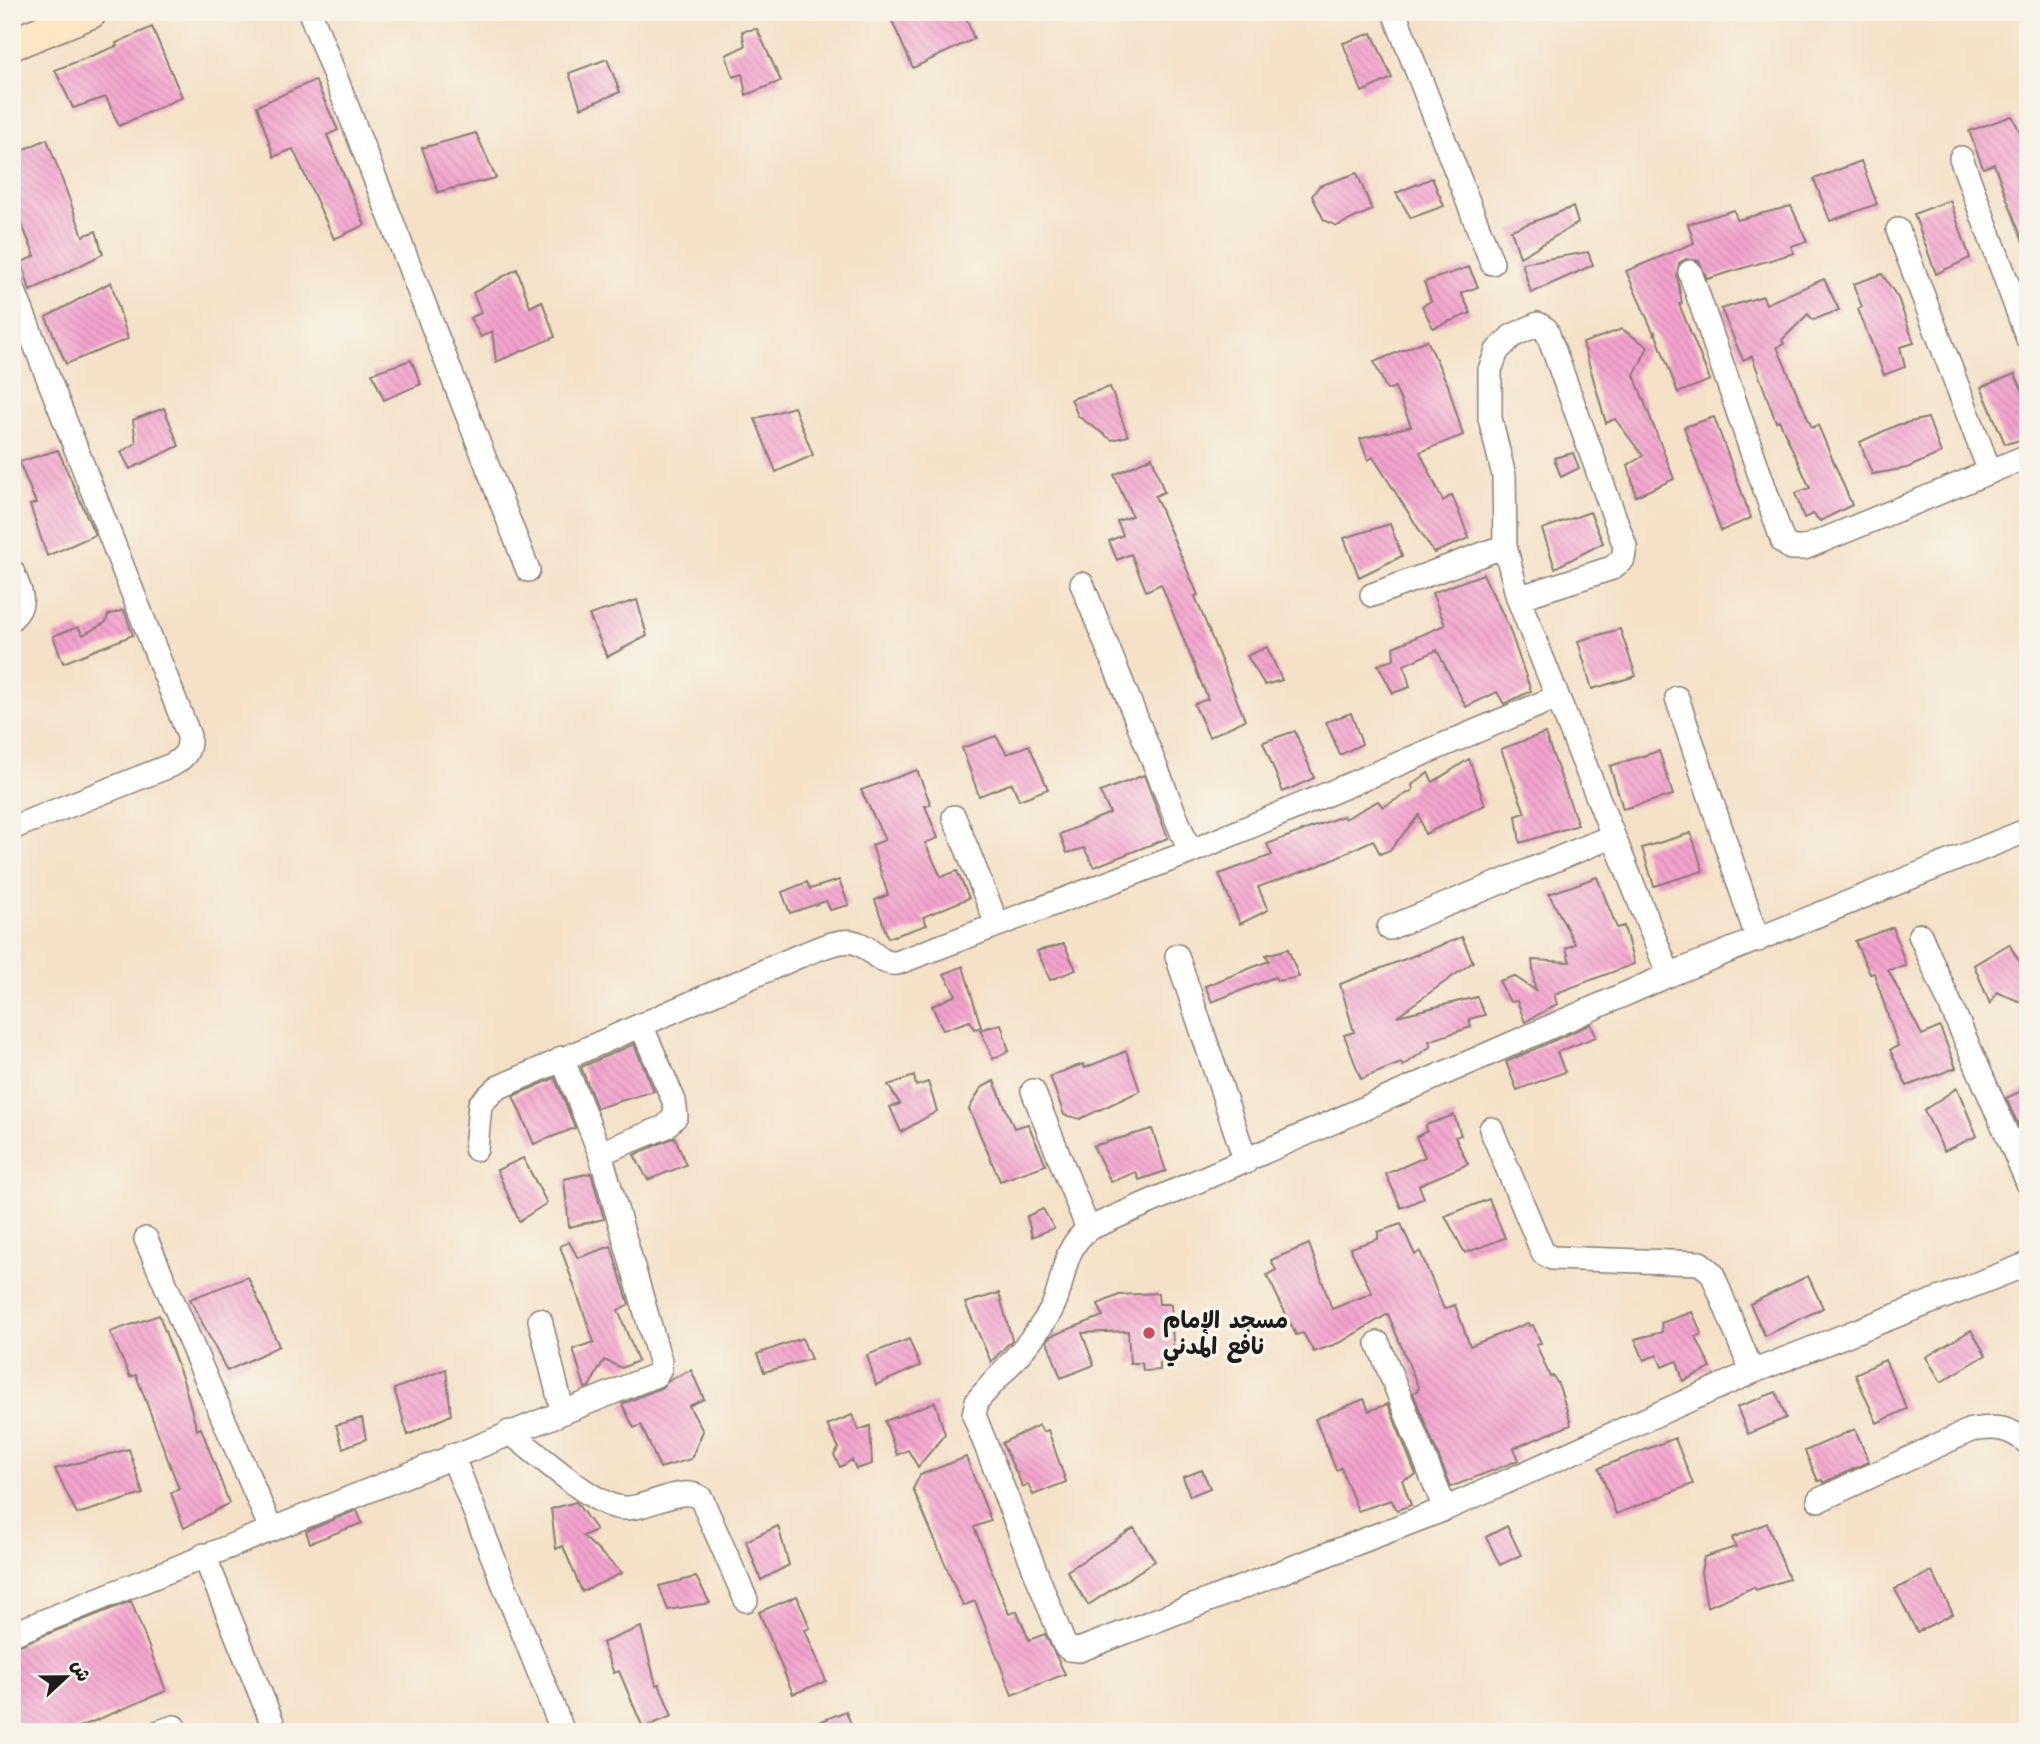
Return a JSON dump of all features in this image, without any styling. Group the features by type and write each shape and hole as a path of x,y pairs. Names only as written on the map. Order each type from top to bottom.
{"main road":[{"path":"12,44 91,12"}],"street":[{"path":"310,12 528,570"},
{"path":"1394,12 1492,263"},
{"path":"1961,158 2028,339"},
{"path":"1898,230 1990,472"},
{"path":"1690,272 1783,542 1791,548 1804,548 2028,456"},
{"path":"12,286 189,736 190,745 182,759 172,765 12,828"},
{"path":"1518,598 1612,568 1623,559 1625,546 1543,325 1512,336 1497,351 1490,370 1490,418 1504,476 1505,546 1518,598 1669,975"},
{"path":"1371,595 1505,546"},
{"path":"12,571 23,597 20,610 12,618"},
{"path":"1083,584 1190,852"},
{"path":"476,1149 480,1104 488,1094 562,1058 799,956 846,942 856,942 880,961 897,963 1190,852 1557,697"},
{"path":"1677,698 1758,940"},
{"path":"954,817 997,924"},
{"path":"2028,830 1669,975 1088,1229 1074,1241 1053,1308 1046,1319 973,1408 1064,1644 1069,1649 1079,1650 1446,1509 1752,1372 2028,1264"},
{"path":"1389,928 1613,836"},
{"path":"1920,934 2028,1183"},
{"path":"1177,956 1246,1162"},
{"path":"600,1153 665,1128 676,1116 674,1101 641,1025"},
{"path":"12,1634 562,1410 652,1378 660,1367 600,1153 562,1058"},
{"path":"1033,1091 1088,1229"},
{"path":"1491,1129 1543,1253 1552,1258 1700,1263 1712,1273 1752,1372"},
{"path":"146,1239 271,1529"},
{"path":"540,1320 562,1410"},
{"path":"1378,1343 1446,1509"},
{"path":"1819,1500 1971,1430 1996,1426 2014,1431 2028,1443"},
{"path":"509,1432 585,1490 618,1508 648,1505 686,1493 701,1498 746,1600"},
{"path":"452,1455 563,1732"},
{"path":"204,1555 276,1732"}],"building":[{"path":"888,12 964,12 974,39 913,68"},
{"path":"152,27 182,97 119,126 106,97 73,108 55,70 117,46 116,43"},
{"path":"757,29 781,81 746,95 742,74 733,77 726,55 745,46 742,31"},
{"path":"1372,33 1392,78 1362,92 1343,43"},
{"path":"607,59 620,92 581,108 569,73"},
{"path":"315,80 338,130 327,135 365,225 334,239 293,149 274,157 257,106"},
{"path":"2012,116 2028,148 2026,250 1994,164 1983,168 1969,131"},
{"path":"476,133 496,178 438,192 422,148"},
{"path":"47,139 83,236 96,231 103,254 30,291 22,262 35,256 12,201 12,155"},
{"path":"1861,161 1877,204 1830,221 1814,179"},
{"path":"1357,173 1372,210 1337,226 1324,220 1312,196 1319,186"},
{"path":"1432,178 1444,206 1411,218 1396,193"},
{"path":"1950,200 1970,258 1936,274 1914,214"},
{"path":"1791,206 1807,241 1791,246 1794,253 1707,279 1699,261 1686,259 1679,263 1677,276 1682,303 1679,304 1710,380 1678,393 1655,332 1654,334 1626,271 1694,243 1688,224 1734,210 1737,220"},
{"path":"1573,207 1578,223 1520,257 1511,230"},
{"path":"1588,252 1593,265 1531,293 1522,263"},
{"path":"1469,267 1478,287 1461,293 1471,313 1433,328 1422,306 1431,301 1424,282"},
{"path":"517,269 530,307 542,301 555,337 496,362 492,331 481,337 470,318 481,313 473,293"},
{"path":"1882,274 1898,298 1914,343 1900,347 1905,367 1884,375 1858,309 1862,307 1853,284"},
{"path":"1824,279 1839,310 1813,320 1808,314 1782,340 1784,344 1777,347 1812,428 1818,425 1852,505 1820,521 1813,514 1804,518 1795,493 1810,488 1779,420 1776,422 1752,356 1743,360 1721,309 1763,296 1766,304"},
{"path":"111,282 128,339 66,364 46,317"},
{"path":"1622,329 1648,347 1634,375 1674,479 1636,496 1628,465 1643,456 1615,419 1606,423 1583,343"},
{"path":"1427,340 1448,385 1463,435 1420,452 1443,501 1452,495 1469,538 1434,553 1373,457 1368,460 1360,439 1411,426 1395,387 1387,390 1374,362"},
{"path":"411,360 421,384 384,400 372,373"},
{"path":"2015,374 2028,403 2028,438 2005,444 1981,387"},
{"path":"1110,387 1128,436 1112,440 1078,416 1071,399"},
{"path":"794,407 813,455 776,472 755,419"},
{"path":"164,408 179,446 130,469 121,452 136,443 133,420"},
{"path":"1714,417 1751,518 1721,531 1684,427"},
{"path":"1928,418 1941,453 1907,468 1872,474 1860,442 1897,425"},
{"path":"58,450 95,535 47,556 30,505 36,503 19,462"},
{"path":"1573,453 1579,468 1561,477 1554,458"},
{"path":"1152,457 1164,492 1155,496 1198,595 1195,596 1245,720 1209,737 1194,704 1208,699 1161,584 1146,591 1131,554 1117,560 1109,541 1123,535 1117,521 1132,516 1114,475"},
{"path":"1590,512 1603,543 1555,568 1542,529"},
{"path":"1390,524 1402,556 1359,577 1344,538"},
{"path":"1483,574 1508,625 1531,691 1504,704 1497,692 1466,707 1437,650 1404,665 1410,687 1393,693 1378,665 1394,659 1393,647 1445,625 1432,593"},
{"path":"637,600 647,636 607,657 589,615"},
{"path":"124,610 133,635 63,663 53,636 78,627 83,635 106,622 108,615"},
{"path":"1620,629 1636,676 1592,689 1578,641"},
{"path":"1267,647 1282,680 1265,685 1247,656"},
{"path":"1351,713 1362,744 1340,755 1326,722"},
{"path":"1295,731 1314,778 1283,792 1263,742"},
{"path":"1545,733 1578,825 1520,843 1516,816 1525,813 1501,749"},
{"path":"996,736 1007,754 1029,745 1048,789 1019,800 1012,783 979,796 962,748"},
{"path":"1659,751 1673,795 1623,809 1610,766"},
{"path":"1469,759 1485,805 1425,834 1419,815 1390,850 1380,854 1373,840 1318,866 1258,887 1268,910 1240,924 1219,874 1272,855 1267,844 1343,816 1345,819 1378,801 1383,807 1413,790 1412,785 1428,773 1433,782"},
{"path":"917,770 931,805 925,806 938,838 925,843 941,877 957,871 969,898 923,917 927,925 888,938 875,900 888,895 872,845 885,840 861,790"},
{"path":"1144,775 1168,838 1094,867 1084,848 1067,853 1060,834 1110,813 1100,792"},
{"path":"1691,833 1703,871 1654,886 1642,848"},
{"path":"1597,877 1617,928 1624,926 1634,964 1554,994 1557,1004 1525,1022 1517,1001 1510,1002 1499,981 1514,976 1535,990 1532,960 1570,962 1566,948 1575,944 1549,894"},
{"path":"839,880 849,905 830,910 826,901 790,913 782,892 807,882 810,889"},
{"path":"1893,927 1906,966 1888,970 1922,1035 1940,1027 1956,1068 1907,1086 1890,1050 1898,1046 1874,973 1870,974 1855,941"},
{"path":"1462,937 1473,962 1397,1016 1477,997 1485,1015 1469,1019 1471,1027 1429,1041 1431,1046 1403,1066 1401,1063 1361,1079 1344,1035 1354,1032 1340,984"},
{"path":"1064,944 1076,970 1050,980 1037,951"},
{"path":"2009,944 2028,976 2028,1005 1997,992 1990,1004 1974,965"},
{"path":"1288,949 1299,977 1277,981 1275,977 1212,1002 1205,986 1269,961 1266,955"},
{"path":"963,966 981,1027 975,1029 970,1021 943,1030 932,1006 956,995 944,974"},
{"path":"1001,1024 1009,1051 993,1059 980,1030"},
{"path":"1591,1024 1596,1037 1557,1052 1565,1072 1517,1090 1506,1062"},
{"path":"634,1044 654,1091 597,1108 581,1067"},
{"path":"1126,1051 1140,1091 1080,1119 1064,1115 1050,1076 1083,1064 1085,1068"},
{"path":"914,1076 916,1086 928,1082 937,1111 901,1132 890,1107 900,1104 888,1085"},
{"path":"555,1078 575,1128 534,1144 513,1096"},
{"path":"994,1081 1014,1128 1028,1124 1046,1165 1000,1181 969,1109 981,1088"},
{"path":"1957,1088 1977,1136 1944,1151 1924,1110"},
{"path":"2028,1088 2028,1147 2006,1098"},
{"path":"1454,1115 1461,1135 1455,1137 1468,1164 1419,1185 1424,1198 1401,1208 1386,1174 1425,1157 1416,1137 1427,1131 1426,1125"},
{"path":"1152,1129 1166,1171 1139,1180 1136,1172 1111,1182 1093,1146"},
{"path":"675,1137 686,1165 648,1180 634,1155"},
{"path":"523,1158 547,1203 519,1221 497,1170"},
{"path":"591,1173 604,1219 569,1227 564,1179"},
{"path":"1489,1199 1505,1238 1465,1253 1445,1216"},
{"path":"1043,1209 1054,1228 1032,1237 1027,1216"},
{"path":"1401,1224 1415,1255 1420,1251 1444,1309 1455,1305 1470,1346 1528,1323 1529,1326 1533,1325 1541,1343 1536,1344 1550,1377 1553,1376 1559,1386 1571,1425 1514,1448 1519,1460 1451,1487 1413,1393 1419,1389 1388,1314 1341,1342 1314,1352 1303,1333 1296,1335 1267,1275 1276,1270 1271,1260 1309,1244 1332,1309 1372,1293 1350,1248 1378,1239 1378,1232"},
{"path":"569,1242 578,1258 611,1246 629,1305 618,1310 638,1361 622,1368 604,1360 589,1387 585,1388 573,1349 594,1342 560,1246"},
{"path":"1808,1276 1823,1308 1765,1336 1750,1304"},
{"path":"248,1277 279,1346 227,1371 190,1299"},
{"path":"999,1293 1012,1340 991,1362 965,1303"},
{"path":"1158,1293 1159,1304 1171,1304 1174,1361 1160,1361 1160,1370 1143,1371 1142,1363 1130,1363 1128,1331 1082,1333 1094,1365 1061,1378 1047,1341 1051,1336 1103,1316 1098,1304 1119,1295"},
{"path":"1692,1312 1702,1334 1696,1337 1711,1368 1683,1381 1677,1361 1662,1367 1657,1355 1644,1360 1635,1339 1662,1332 1661,1323"},
{"path":"159,1315 184,1383 197,1430 201,1428 229,1503 184,1528 171,1493 179,1489 136,1375 130,1377 110,1332"},
{"path":"1971,1330 1986,1355 1941,1382 1926,1357"},
{"path":"802,1338 811,1359 764,1372 757,1354"},
{"path":"909,1339 920,1366 876,1385 867,1355"},
{"path":"1885,1360 1907,1409 1877,1423 1855,1374"},
{"path":"446,1369 451,1415 408,1435 394,1389"},
{"path":"691,1370 704,1399 689,1406 703,1431 691,1459 660,1468 641,1425 634,1428 622,1404 661,1388 669,1380"},
{"path":"1776,1392 1786,1418 1748,1434 1737,1407"},
{"path":"1364,1399 1369,1411 1388,1404 1416,1475 1402,1480 1411,1505 1397,1510 1391,1500 1358,1511 1341,1468 1336,1470 1315,1419"},
{"path":"935,1402 945,1434 918,1467 908,1450 897,1455 885,1421"},
{"path":"852,1415 859,1430 870,1426 872,1464 856,1469 852,1460 840,1467 834,1455 839,1448 827,1425"},
{"path":"362,1418 366,1439 343,1448 336,1425"},
{"path":"1039,1425 1043,1432 1048,1430 1066,1482 1033,1495 1028,1484 1023,1487 1002,1443"},
{"path":"1855,1429 1869,1462 1823,1483 1822,1480 1818,1481 1805,1451"},
{"path":"1675,1438 1693,1484 1616,1514 1599,1468"},
{"path":"129,1449 143,1494 77,1514 55,1469"},
{"path":"966,1457 991,1521 974,1527 1009,1614 1017,1611 1029,1640 1045,1634 1065,1674 1012,1695 975,1601 963,1606 913,1489 920,1475"},
{"path":"1202,1470 1210,1488 1190,1496 1183,1477"},
{"path":"576,1502 596,1530 583,1536 622,1573 582,1592 563,1546 556,1549 551,1509"},
{"path":"357,1510 362,1523 310,1543 306,1531"},
{"path":"1767,1523 1789,1579 1756,1590 1754,1587 1707,1607 1701,1572 1704,1557 1736,1547 1732,1538"},
{"path":"778,1526 789,1565 761,1580 746,1541"},
{"path":"1507,1526 1521,1555 1500,1565 1486,1537"},
{"path":"1134,1528 1155,1561 1088,1605 1067,1571"},
{"path":"1932,1571 1953,1614 1917,1632 1895,1589"},
{"path":"696,1577 710,1603 668,1610 659,1586"},
{"path":"797,1596 810,1628 805,1630 826,1681 793,1694 759,1612"},
{"path":"131,1601 166,1691 68,1732 16,1732 12,1724 12,1648"},
{"path":"641,1627 656,1685 659,1684 672,1716 643,1728 619,1671 614,1673 602,1643"},
{"path":"846,1711 854,1732 797,1732 797,1731"}],"place":[{"name":"مسجد الإمام نافع المدني","path":"1149,1333"}]}
